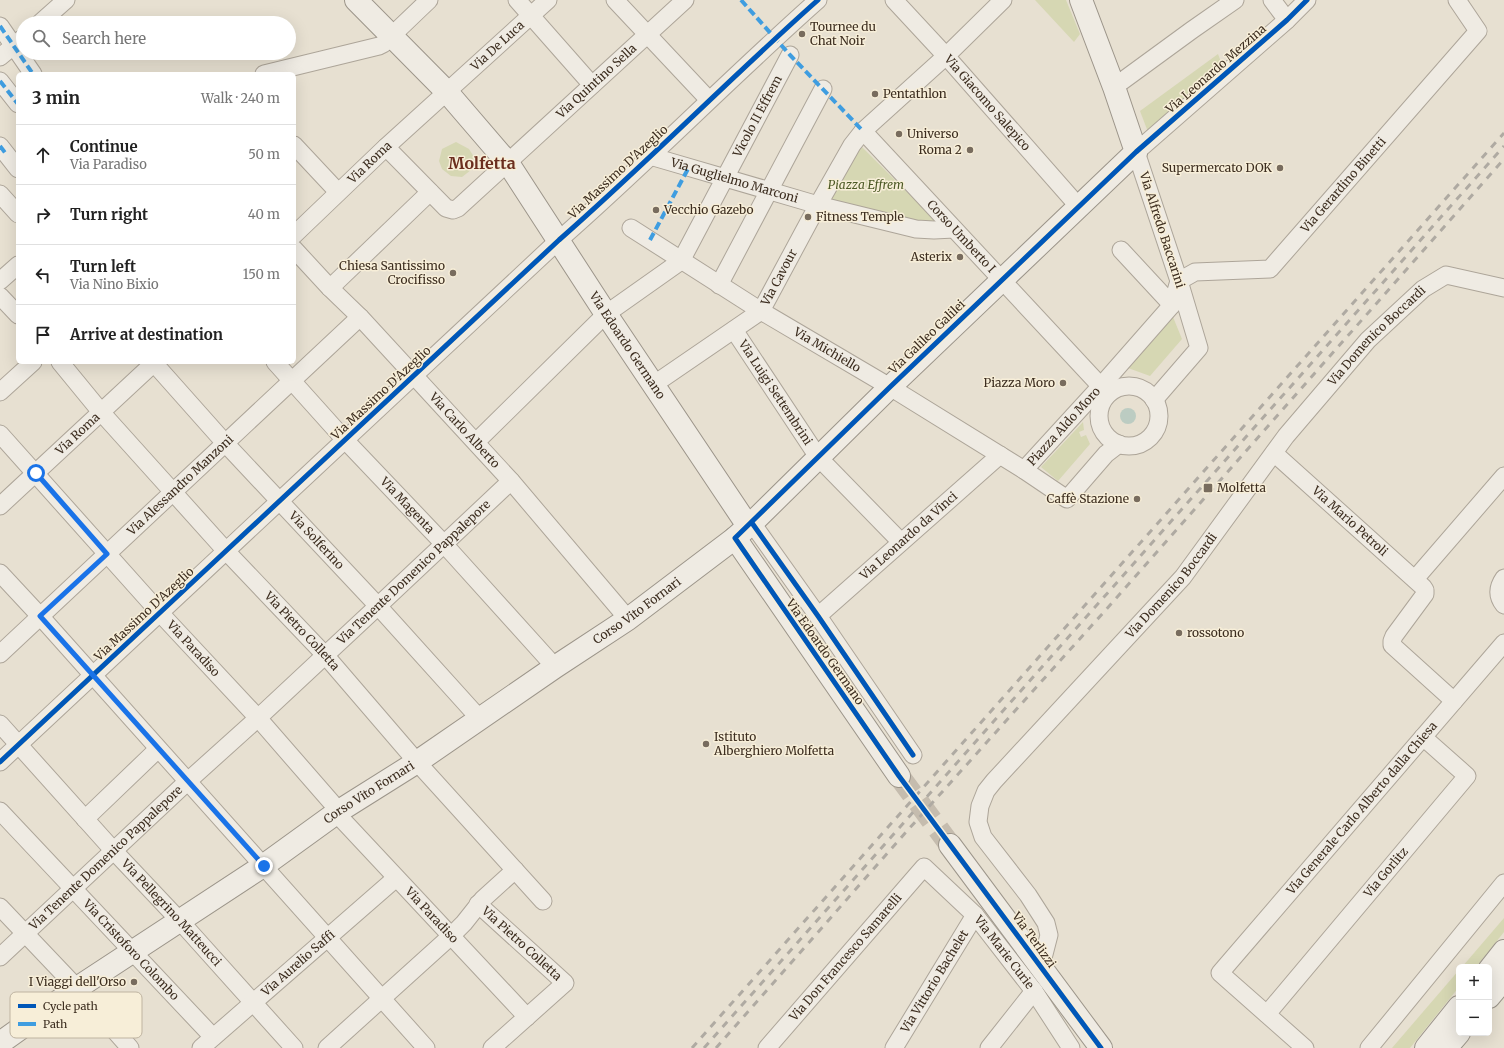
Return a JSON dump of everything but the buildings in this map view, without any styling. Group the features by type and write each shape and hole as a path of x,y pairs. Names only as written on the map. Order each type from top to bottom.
{"street":[{"path":"48,16 66,0"},
{"name":"Via Edoardo Germano","path":"356,0 447,92 508,163 745,529 899,776"},
{"path":"272,72 379,46 383,44 429,0"},
{"path":"517,0 592,85"},
{"name":"Via De Luca","path":"447,92 548,0"},
{"path":"615,0 708,100"},
{"name":"Via Quintino Sella","path":"430,192 446,208 453,210 458,208 685,0"},
{"name":"Via Massimo D'Azeglio","path":"0,762 559,240 603,210 650,156 708,100 818,0"},
{"name":"Via Giacomo Salepico","path":"894,0 946,56 1079,207"},
{"name":"Via Cavour","path":"653,385 761,311 852,145 863,131 946,56 1003,0"},
{"name":"Via Alfredo Baccarini","path":"1080,0 1114,87 1179,281 1198,348 1154,400"},
{"path":"1114,87 1235,0"},
{"path":"1272,0 1287,20"},
{"name":"Via Leonardo Mezzina","path":"1136,152 1287,20 1307,0"},
{"name":"Via Gerardino Binetti","path":"1179,281 1195,272 1270,268 1478,31 1457,0"},
{"path":"0,26 16,40"},
{"path":"0,57 16,44"},
{"name":"Vicolo II Effrem","path":"681,261 790,55"},
{"path":"26,60 32,72"},
{"path":"0,81 16,101"},
{"path":"719,285 823,89"},
{"name":"Via Roma","path":"296,233 386,147 447,92"},
{"name":"Corso Umberto I","path":"863,131 1104,391"},
{"path":"296,147 338,192"},
{"path":"330,288 430,192 386,147"},
{"path":"6,152 16,166"},
{"name":"Via Galileo Galilei","path":"745,529 890,387 1136,152"},
{"name":"Via Guglielmo Marconi","path":"650,156 818,205"},
{"path":"0,194 16,212"},
{"path":"818,205 916,229 954,229"},
{"name":"Via Michiello","path":"631,228 761,311 890,387 1024,470"},
{"path":"1121,250 1172,305"},
{"name":"Via Carlo Alberto","path":"296,251 330,288 360,317 476,442 628,619"},
{"path":"476,442 606,314 681,261"},
{"path":"0,281 16,267"},
{"name":"Via Domenico Boccardi","path":"1040,966 1048,935 1046,923 1028,895 983,837 978,822 980,806 986,791 1183,577 1286,436 1368,340 1422,289 1446,275 1504,288"},
{"name":"Piazza Aldo Moro","path":"1104,391 1100,409 1100,425 1106,435 1119,444 1106,454 1066,499 1024,470 1104,391 1172,305 1179,281"},
{"path":"0,296 16,313"},
{"name":"Via Alessandro Manzoni","path":"0,654 360,317"},
{"name":"Via Luigi Settembrini","path":"734,330 818,457 901,542"},
{"path":"0,392 31,364"},
{"name":"Via Pietro Colletta","path":"62,364 101,412 226,552 325,655 416,762 543,901"},
{"name":"Via Roma","path":"0,506 152,364"},
{"name":"Via Solferino","path":"156,364 225,443 378,606 480,718"},
{"name":"Via Magenta","path":"277,364 345,440 444,544 556,667"},
{"name":"Piazza Aldo Moro","path":"1104,391 1121,387 1136,387 1149,394 1154,400"},
{"path":"1119,444 1139,444 1150,437 1157,426 1158,419 1157,406 1154,400"},
{"name":"Via Paradiso","path":"0,434 160,613 258,718 337,812 396,878 527,1017"},
{"name":"Via Mario Petroli","path":"1274,453 1420,585"},
{"name":"Via Leonardo da Vinci","path":"818,616 1000,455"},
{"path":"1454,701 1392,645 1392,641 1394,636 1425,594 1420,585 1504,476"},
{"name":"Via Tenente Domenico Pappalepore","path":"0,957 113,850 258,718 511,481"},
{"name":"Via Edoardo Germano","path":"745,529 818,616 914,755"},
{"name":"Corso Vito Fornari","path":"71,992 264,866 337,812 416,762 628,619 745,529"},
{"path":"0,573 426,1048"},
{"path":"1504,578 1498,592 1499,599 1504,605"},
{"name":"Via Generale Carlo Alberto dalla Chiesa","path":"1267,1014 1220,972 1504,643"},
{"name":"Via Pellegrino Matteucci","path":"0,724 294,1048"},
{"name":"Via Gorlitz","path":"1267,1014 1467,776 1423,737"},
{"path":"85,819 158,749"},
{"name":"Via Cristoforo Colombo","path":"0,811 132,952 207,1043"},
{"name":"Via Terlizzi","path":"950,844 1101,1048"},
{"name":"Via Marie Curie","path":"924,866 975,915 1034,992 1071,1048"},
{"name":"Via Don Francesco Samarelli","path":"767,1048 924,866"},
{"path":"327,1048 451,936 464,923 478,904 515,870"},
{"name":"Via Aurelio Saffi","path":"207,1043 396,878"},
{"path":"1369,1048 1504,883"},
{"name":"Via Pietro Colletta","path":"478,904 565,983 527,1017"},
{"path":"0,907 81,992"},
{"name":"Via Vittorio Bachelet","path":"894,1048 975,915"},
{"path":"1492,966 1504,951"},
{"path":"1492,993 1504,979"},
{"path":"989,1048 1034,992"},
{"path":"1426,1048 1456,1011"},
{"path":"1267,1014 1305,1048"},
{"path":"492,1048 527,1017"},
{"name":"Corso Vito Fornari","path":"0,1043 10,1036"},
{"path":"1446,1048 1456,1036"},
{"path":"121,1038 130,1048"}],"green space":[{"path":"1035,0 1066,0 1080,34 1074,42"},
{"path":"1218,54 1221,62 1148,132 1140,111"},
{"path":"456,142 469,149 474,157 471,170 462,177 451,176 442,169 439,161 442,149"},
{"name":"Piazza Effrem","path":"860,145 935,220 929,225 824,201"},
{"path":"1173,317 1182,339 1150,376 1128,368"},
{"path":"1083,422 1084,430 1079,432 1081,437 1086,435 1090,444 1058,481 1041,467"},
{"path":"1504,918 1504,932 1478,964 1465,964"},
{"path":"1456,973 1456,991 1410,1048 1392,1048"}],"shaded area":[{"path":"1125,408 1131,408 1136,413 1134,422 1131,424 1125,424 1120,419 1120,413"}],"tunnel":[{"path":"899,776 950,845"}],"railway":[{"path":"692,1048 1504,133"},
{"path":"704,1048 1504,146"},
{"path":"716,1048 1504,159"}],"marked path":[{"path":"741,0 790,55 863,131"},
{"path":"0,26 16,49"},
{"path":"23,60 32,72"},
{"path":"0,81 16,101"},
{"path":"0,146 6,154"},
{"path":"650,240 689,167"}],"cycle path":[{"path":"0,762 818,0"},
{"path":"1101,1048 899,776 735,538 890,387 1136,152 1287,20 1307,0"},
{"path":"752,523 818,616 913,755"}],"place":[{"name":"Tournee du Chat Noir","path":"802,34"},
{"name":"Pentathlon","path":"875,94"},
{"name":"Universo","path":"899,134"},
{"name":"Roma 2","path":"970,150"},
{"name":"Supermercato DOK","path":"1280,168"},
{"name":"Vecchio Gazebo","path":"656,210"},
{"name":"Fitness Temple","path":"808,217"},
{"name":"Asterix","path":"960,257"},
{"name":"Chiesa Santissimo Crocifisso","path":"453,273"},
{"name":"Piazza Moro","path":"1063,383"},
{"name":"Molfetta","path":"1208,488"},
{"name":"Caffè Stazione","path":"1137,499"},
{"name":"rossotono","path":"1179,633"},
{"name":"Istituto Alberghiero Molfetta","path":"706,744"},
{"name":"I Viaggi dell'Orso","path":"134,982"}],"district":[{"name":"Molfetta","path":"482,163"}],"route":[{"path":"36,473 107,554 40,616 264,866"}]}
